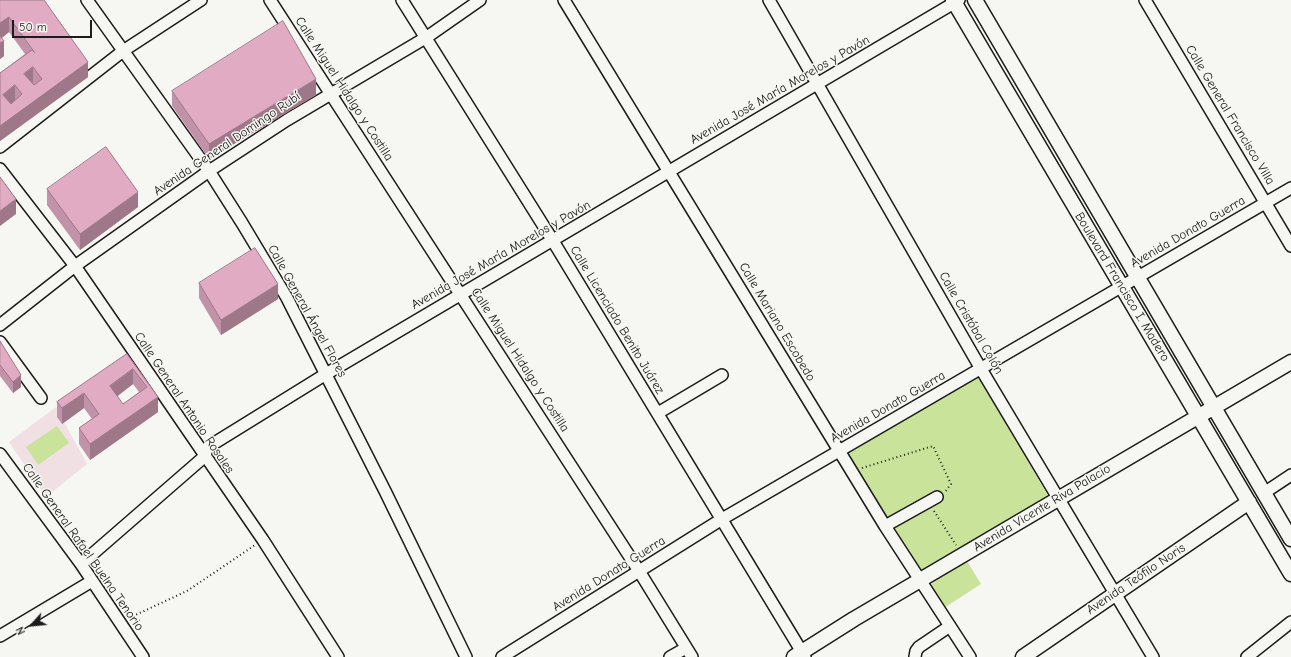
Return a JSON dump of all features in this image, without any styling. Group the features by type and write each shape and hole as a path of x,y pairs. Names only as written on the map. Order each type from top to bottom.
{"main road":[{"name":"Boulevard Francisco I. Madero","path":"975,0 1291,539"},
{"name":"Boulevard Francisco I. Madero","path":"956,1 1291,574"},
{"name":"Avenida Vicente Riva Palacio","path":"800,656 920,580 1291,362"},
{"name":"Avenida Teófilo Noris","path":"1023,657 1249,502"}],"street":[{"name":"Calle General Ángel Flores","path":"87,0 208,171 242,223 286,298 326,374 466,657"},
{"path":"0,147 123,51 200,0"},
{"name":"Calle Miguel Hidalgo y Costilla","path":"270,0 639,571 689,653"},
{"name":"Calle Licenciado Benito Juárez","path":"402,0 658,412 722,519 800,656"},
{"name":"Avenida General Domingo Rubí","path":"0,325 75,266 208,171 330,94 426,37 480,0"},
{"name":"Calle Mariano Escobedo","path":"564,0 885,526 970,657"},
{"name":"Calle Cristóbal Colón","path":"769,0 981,369 1153,657"},
{"name":"Calle General Francisco Villa","path":"1145,0 1291,246"},
{"name":"Avenida José María Morelos y Pavón","path":"81,564 204,456 208,447 326,374 553,241 956,1"},
{"name":"Calle General Antonio Rosales","path":"0,169 75,266 263,540 338,657"},
{"name":"Avenida Donato Guerra","path":"502,657 722,519 840,452 1291,188"},
{"path":"0,342 41,398"},
{"path":"658,412 722,375"},
{"name":"Calle General Rafael Buelna Tenorio","path":"0,454 81,564 143,657"},
{"path":"1264,493 1291,475"},
{"path":"885,526 940,497"},
{"path":"0,636 92,581"},
{"path":"1247,657 1291,622"},
{"path":"915,657 916,651 919,647 950,626"},
{"path":"670,657 689,653"}],"path":[{"path":"852,472 933,446 951,484 940,497"},
{"path":"932,509 957,544 951,548"},
{"path":"120,622 187,591 263,540"}],"shaded area":[{"path":"56,407 87,464 46,497 9,442"}],"green space":[{"path":"979,377 1048,496 923,576 847,453"},
{"path":"57,426 69,443 38,465 26,447"},
{"path":"965,558 981,584 944,608 929,586"}],"building":[{"path":"0,0 44,0 88,62 0,126 0,73 32,50 35,53 9,17 0,23","holes":["33,67 42,79 34,85 24,74","15,85 22,94 11,104 3,95"]},
{"path":"283,21 316,79 209,144 172,91"},
{"path":"0,36 4,41 0,43"},
{"path":"106,147 138,192 80,234 47,189"},
{"path":"0,177 16,199 0,211"},
{"path":"255,248 278,284 221,320 199,283"},
{"path":"0,341 21,375 13,382 0,365"},
{"path":"127,354 158,397 90,444 79,428 99,414 84,393 62,408 57,402","holes":["133,369 147,387 123,404 110,386"]}]}
